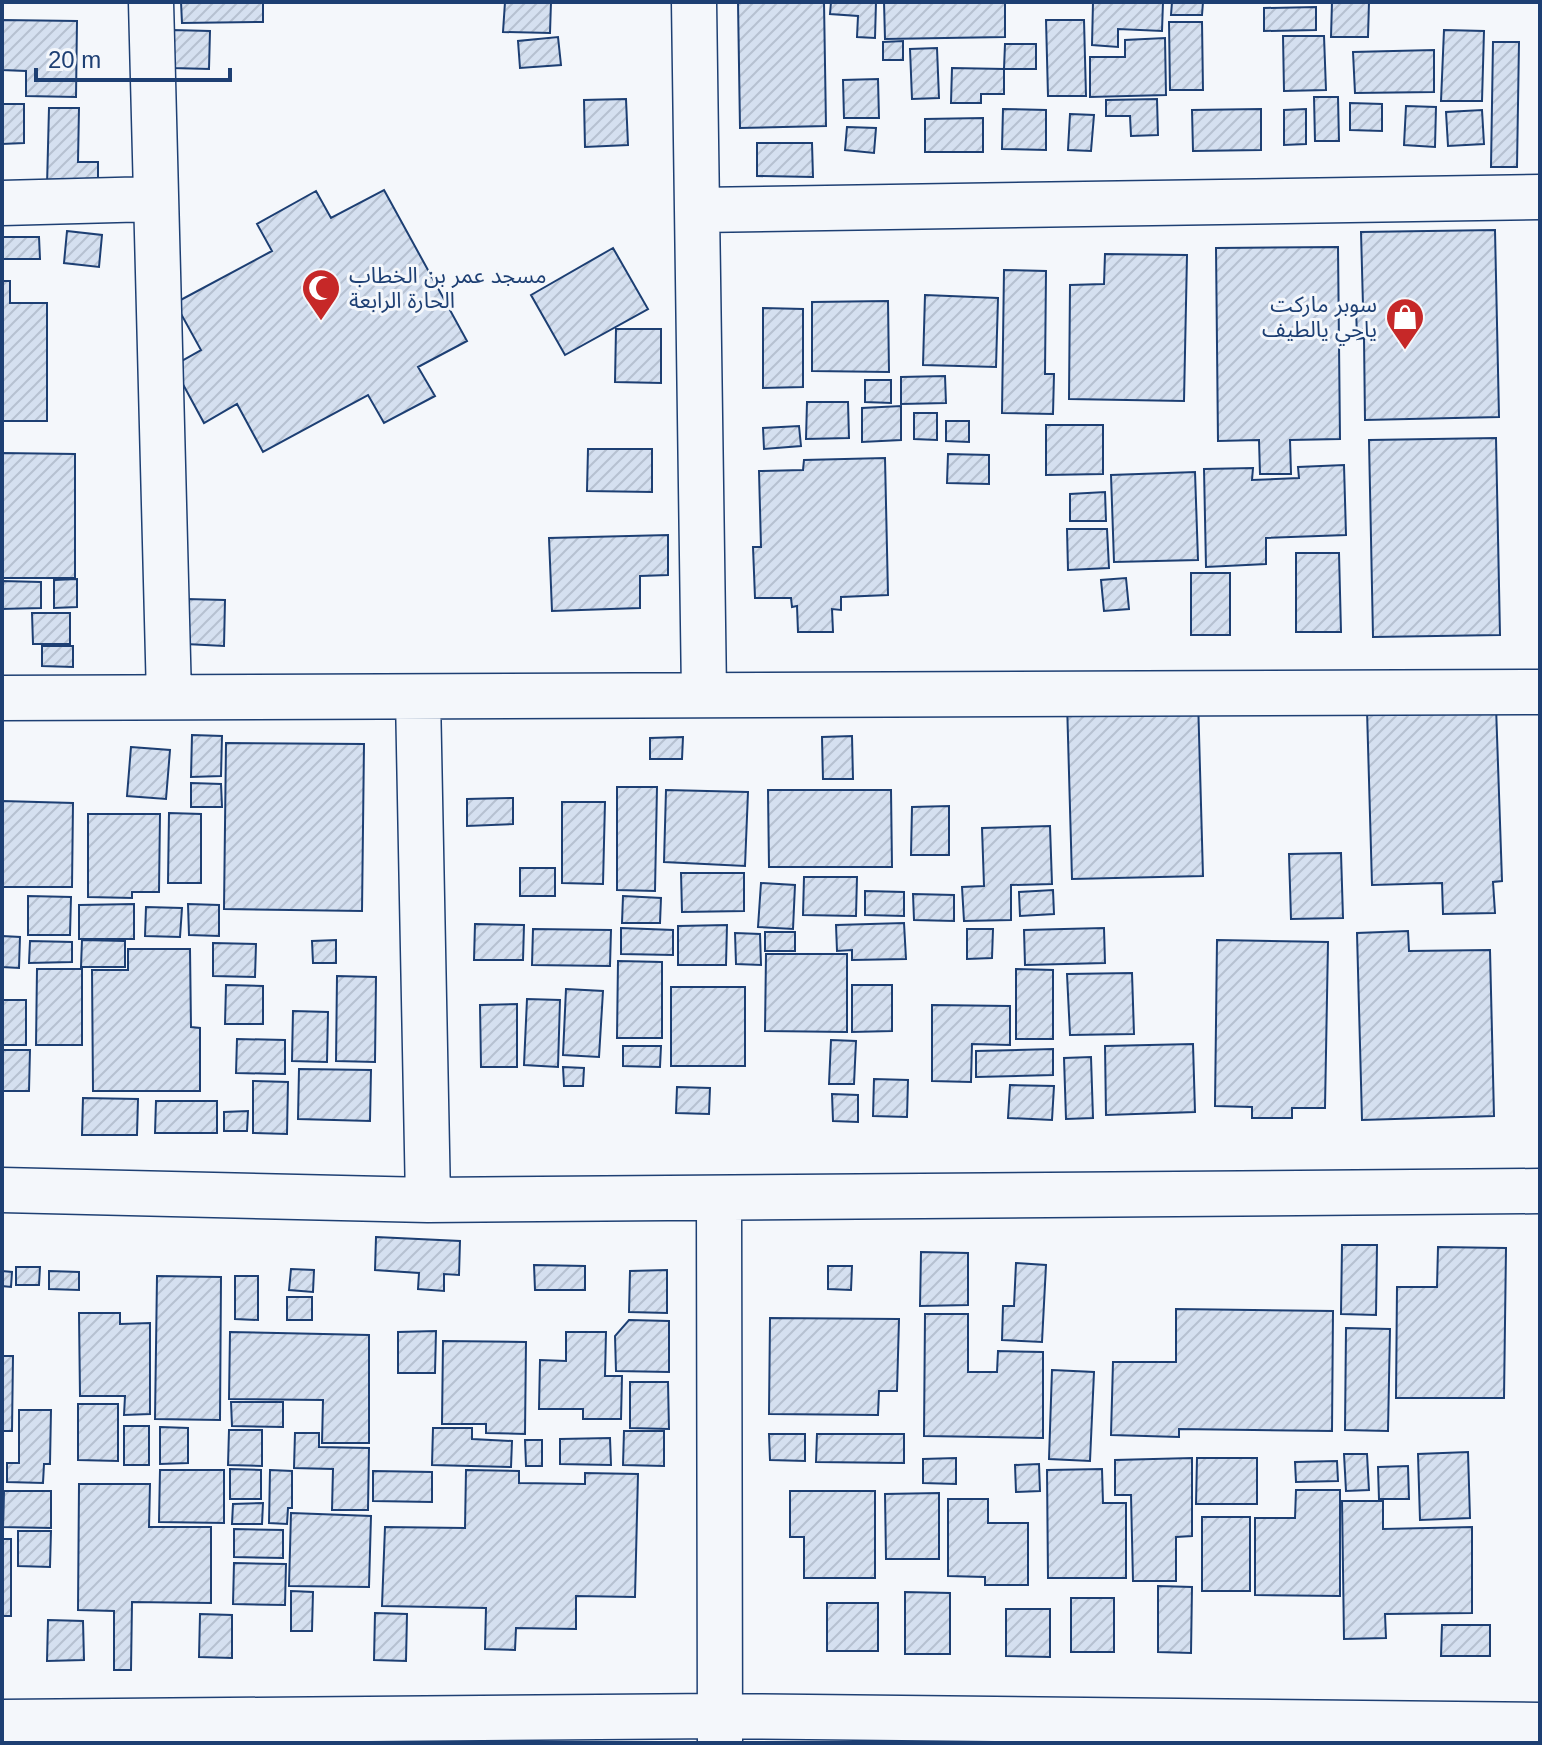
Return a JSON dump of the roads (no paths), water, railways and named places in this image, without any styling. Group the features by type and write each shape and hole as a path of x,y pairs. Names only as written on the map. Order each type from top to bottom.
{"street":[{"path":"151,2 169,697"},
{"path":"694,2 704,693"},
{"path":"699,210 1540,197"},
{"path":"2,203 154,199"},
{"path":"2,698 1540,692"},
{"path":"418,697 428,1200"},
{"path":"2,1190 428,1200 1540,1191"},
{"path":"719,1198 720,1730"},
{"path":"2,1722 720,1730 1540,1725"}],"place":[{"name":"مسجد عمر بن الخطاب الحارة الرابعة","path":"321,322"},
{"name":"سوبر ماركت ياحي يالطيف","path":"1405,351"}]}
